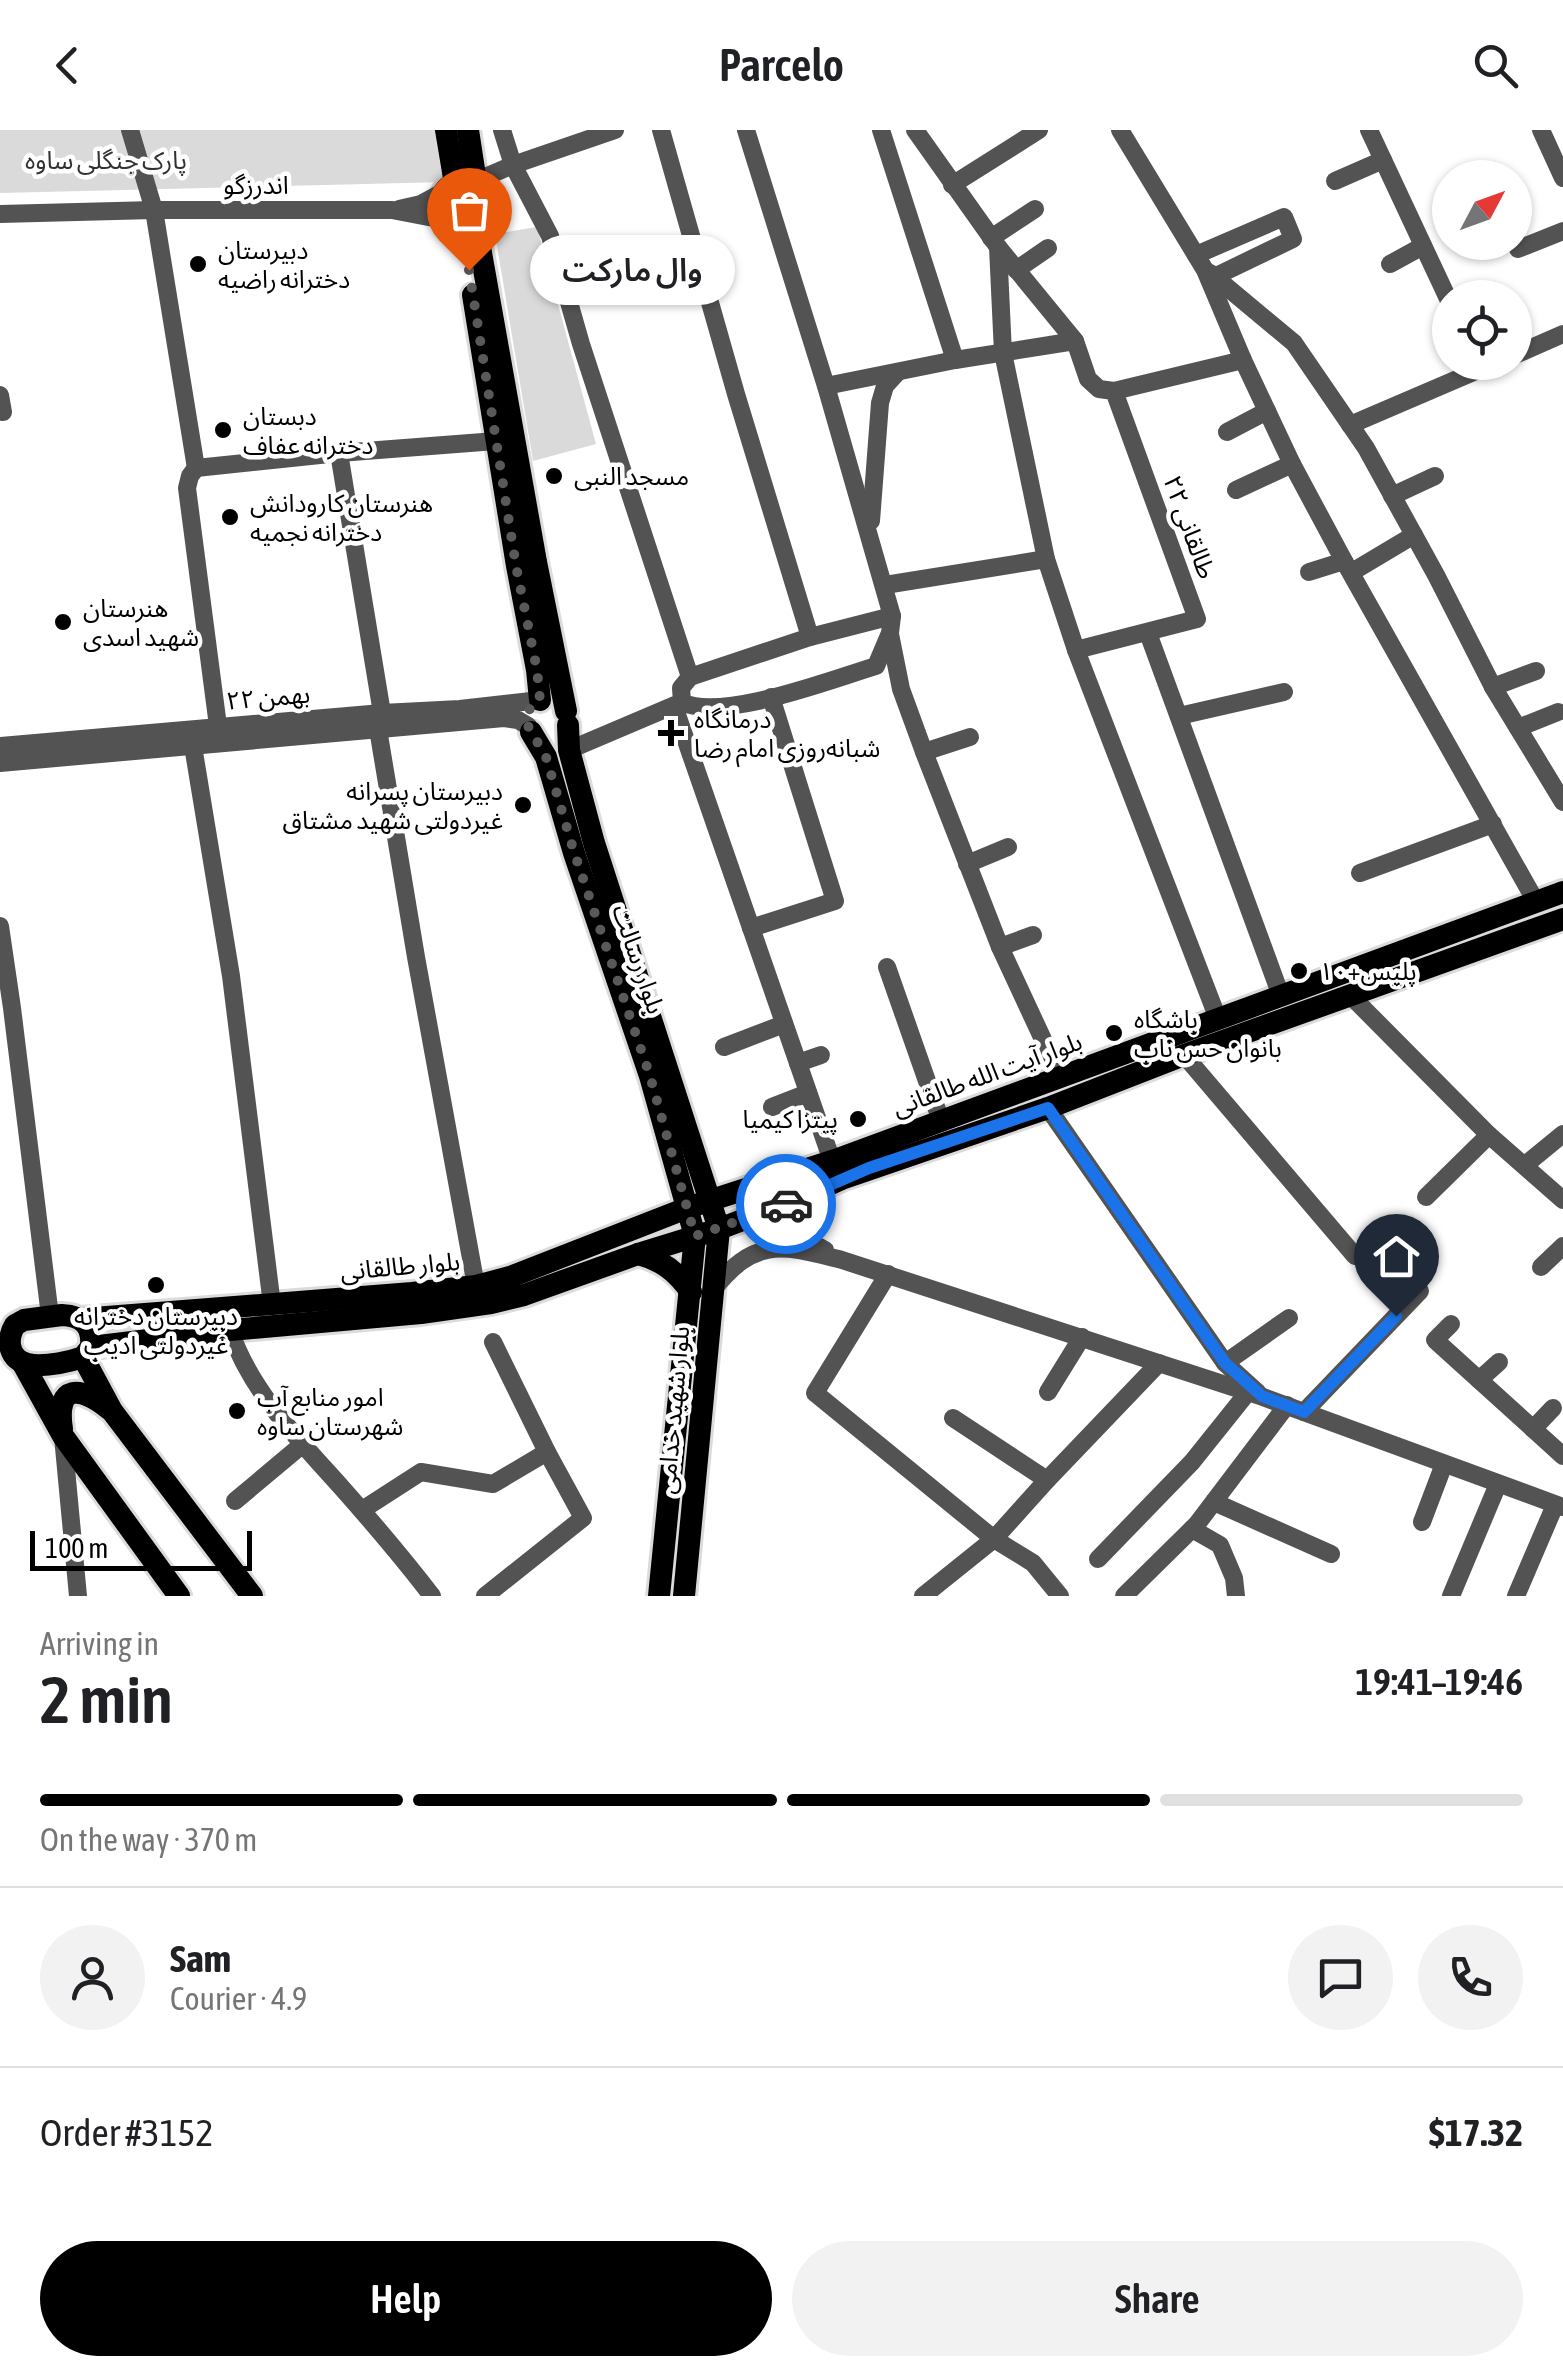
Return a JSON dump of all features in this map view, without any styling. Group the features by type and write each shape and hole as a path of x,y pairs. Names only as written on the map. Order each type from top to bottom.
{"main road":[{"path":"446,130 461,184 483,204 480,214 464,225"},
{"path":"464,225 445,216 442,197 461,184 468,130"},
{"path":"464,225 540,700"},
{"name":"بلوار رسالت","path":"464,225 536,562 570,750 599,858 719,1229"},
{"path":"540,700 552,700 567,718 560,736 548,741 535,737 529,729 530,708 540,700"},
{"name":"بلوار رسالت","path":"529,729 546,757 650,1076 695,1236"},
{"name":"بلوار آیت الله طالقانی","path":"710,1201 832,1161 891,1150 1048,1108 1184,1055 1563,892"},
{"name":"بلوار آیت الله طالقانی","path":"719,1229 844,1178 941,1121 1060,1076 1281,996 1346,985 1563,919"},
{"name":"بلوار طالقانی","path":"7,1325 50,1316 81,1319 476,1286 510,1277 710,1201"},
{"name":"بلوار طالقانی","path":"13,1359 32,1366 42,1365 87,1352 230,1330 491,1303 719,1229"},
{"name":"بلوار شهید خدامی","path":"660,1596 702,1291 719,1229"},
{"name":"بلوار شهید خدامی","path":"684,1596 702,1291 695,1236"},
{"path":"638,1254 660,1260 702,1291"},
{"path":"81,1319 90,1328 87,1352 112,1411 252,1596"},
{"path":"7,1325 13,1359 63,1436 179,1596"},
{"path":"63,1436 62,1402 73,1393 92,1395 112,1411"}],"street":[{"path":"130,130 154,210 196,468 187,488 218,726"},
{"path":"502,130 513,164 550,236 581,344 690,677"},
{"path":"392,210 420,204 513,164 615,130"},
{"path":"661,130 810,637"},
{"path":"746,130 885,585 900,689 1000,947 1060,1076"},
{"path":"881,130 955,360"},
{"name":"طالقانی ۲۲","path":"914,130 994,242 1075,341 1088,379 1099,389 1114,391 1198,619 1148,633"},
{"path":"952,185 1039,130"},
{"path":"1120,130 1206,267 1242,360 1292,464 1536,902"},
{"path":"1369,130 1440,280"},
{"path":"1541,130 1563,178"},
{"path":"1335,181 1383,160"},
{"path":"1035,208 994,242 1004,353 1046,559 1076,650 1218,1019"},
{"path":"392,210 464,225"},
{"name":"اندرزگو","path":"0,214 392,210"},
{"path":"1532,243 1563,231"},
{"path":"1390,264 1424,246"},
{"path":"1016,270 1048,248"},
{"path":"1206,267 1294,342 1350,425 1414,535 1493,687 1563,802"},
{"path":"1532,348 1563,334"},
{"path":"826,386 1075,341"},
{"path":"1114,391 1242,360"},
{"path":"870,535 880,403 885,386 898,372"},
{"path":"1350,425 1451,380"},
{"path":"1227,432 1267,411"},
{"path":"196,468 496,441"},
{"path":"340,453 416,957 476,1286"},
{"path":"1236,490 1292,464"},
{"path":"1392,496 1436,476"},
{"path":"1309,572 1348,566 1414,535"},
{"path":"885,585 1046,559"},
{"path":"832,1161 678,704 681,688 690,677 810,637 891,625"},
{"path":"876,666 891,625"},
{"path":"1076,650 1148,633 1281,996"},
{"path":"876,666 900,689"},
{"path":"570,750 678,704 727,706 876,666"},
{"path":"1493,687 1536,671"},
{"path":"1178,716 1284,692"},
{"path":"751,928 835,900 771,697"},
{"name":"۲۲ بهمن","path":"0,763 193,746 540,700"},
{"path":"1518,728 1558,712"},
{"name":"۲۲ بهمن","path":"0,746 218,726 504,718 518,720 529,729"},
{"path":"924,752 970,737"},
{"path":"193,746 231,976 272,1305"},
{"path":"1360,873 1494,824"},
{"path":"967,864 1008,847"},
{"path":"0,926 50,1316"},
{"path":"1000,947 1033,935"},
{"path":"888,967 941,1121"},
{"path":"1346,985 1490,1135 1563,1200"},
{"path":"724,1047 784,1024"},
{"path":"798,1063 821,1055"},
{"path":"1184,1055 1356,1256"},
{"path":"772,1107 808,1093"},
{"path":"1048,1108 1225,1363 1255,1394"},
{"path":"1525,1166 1563,1134"},
{"path":"1426,1197 1490,1135"},
{"path":"794,1200 788,1214 789,1224 798,1234 842,1260"},
{"path":"1541,1267 1563,1246"},
{"path":"702,1291 760,1250 793,1248 842,1260 1255,1394 1559,1506 1516,1596"},
{"path":"888,1274 815,1394 994,1539 1032,1563 1060,1596"},
{"path":"1124,1596 1192,1529 1295,1409 1420,1292"},
{"path":"1225,1363 1289,1318"},
{"path":"1451,1324 1435,1340 1563,1456"},
{"path":"230,1330 239,1356 288,1427 398,1551 432,1596"},
{"path":"1048,1392 1082,1336"},
{"path":"485,1596 583,1518 493,1342"},
{"path":"1479,1380 1498,1362"},
{"path":"923,1596 994,1539 1160,1363"},
{"path":"1098,1559 1255,1394"},
{"path":"1532,1428 1553,1408"},
{"path":"953,1418 1046,1480"},
{"path":"63,1436 78,1596"},
{"path":"235,1501 303,1444"},
{"path":"362,1510 421,1472 492,1484 547,1452"},
{"path":"1422,1522 1444,1464"},
{"path":"1451,1596 1498,1484"},
{"path":"1214,1502 1331,1554"},
{"path":"1192,1529 1220,1545 1234,1578 1236,1596"}],"green space":[{"name":"پارک جنگلی ساوه","path":"0,130 435,130 445,182 0,193"},
{"path":"537,227 596,444 533,461 495,234"}],"way so far":[{"path":"469,270 516,566 537,670 540,700 530,708 528,726 546,757 650,1076 695,1236 786,1204"}],"place":[{"name":"دبیرستان دخترانه راضیه","path":"198,264"},
{"name":"وال مارکت","path":"469,270"},
{"name":"دبستان دخترانه عفاف","path":"223,430"},
{"name":"مسجد النبی","path":"554,476"},
{"name":"هنرستان کارودانش دخترانه نجمیه","path":"230,517"},
{"name":"هنرستان شهید اسدی","path":"63,622"},
{"name":"درمانگاه شبانه‌روزی امام رضا","path":"671,733"},
{"name":"دبیرستان پسرانه غیردولتی شهید مشتاق","path":"523,805"},
{"name":"پلیس+۱۰","path":"1299,971"},
{"name":"باشگاه بانوان حس ناب","path":"1114,1033"},
{"name":"پیتزا کیمیا","path":"858,1119"},
{"name":"دبیرستان دخترانه غیردولتی ادیب","path":"156,1285"},
{"name":"امور منابع آب شهرستان ساوه","path":"237,1411"}],"route":[{"path":"786,1204 869,1168 1048,1108 1225,1363 1262,1396 1304,1412 1396,1316"}]}
